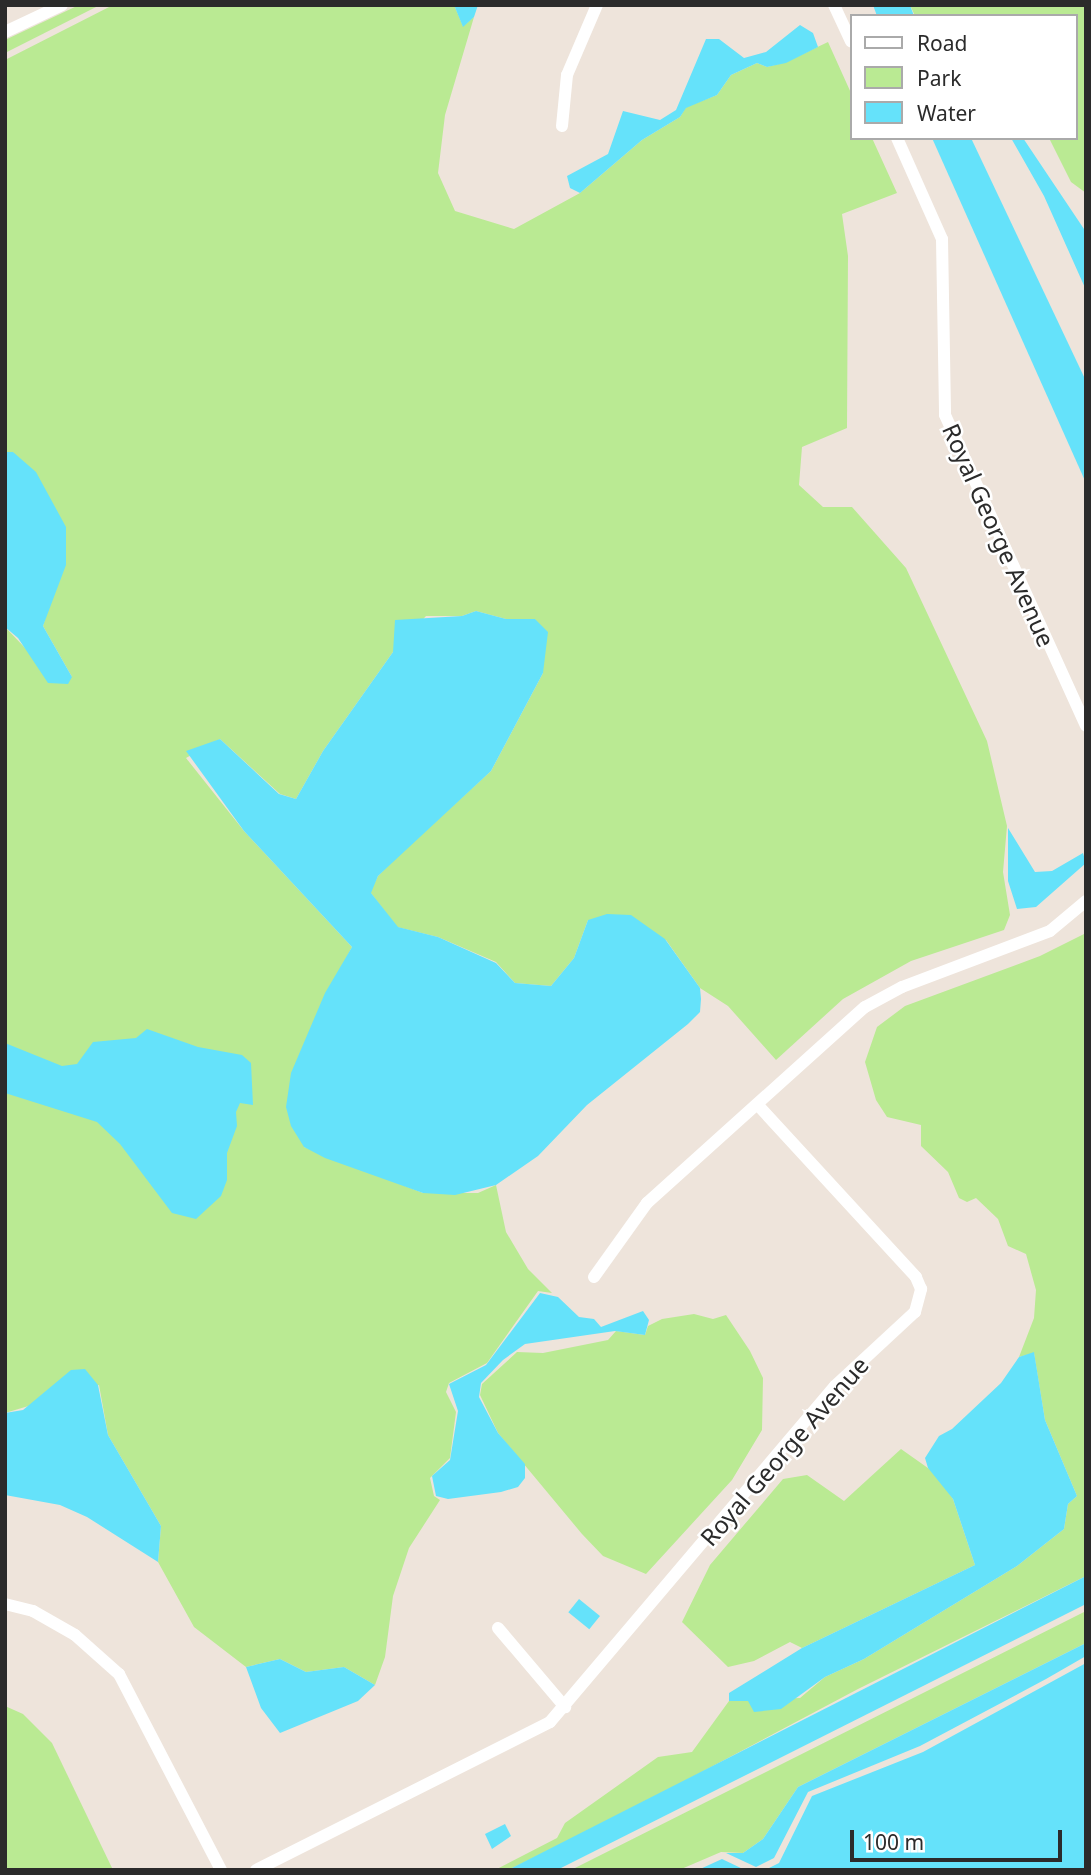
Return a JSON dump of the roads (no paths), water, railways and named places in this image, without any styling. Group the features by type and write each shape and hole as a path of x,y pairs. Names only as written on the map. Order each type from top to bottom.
{"street":[{"path":"5,32 62,5"},
{"path":"562,126 567,75 597,5"},
{"path":"834,5 850,39"},
{"name":"Royal George Avenue","path":"898,140 942,239 944,415 1086,726"},
{"path":"594,1277 647,1203 865,1007 902,987 1050,931 1086,901"},
{"name":"Royal George Avenue","path":"256,1870 532,1734 565,1707 816,1407 915,1312 920,1302 916,1277 758,1105"},
{"path":"5,1604 33,1611 75,1635 119,1674 221,1870"},
{"path":"498,1628 565,1707"}],"water":[{"path":"454,5 478,5 474,17 463,27"},
{"path":"873,5 910,5 913,14 876,14"},
{"path":"800,25 813,33 818,47 786,63 767,67 757,63 731,75 717,95 686,108 680,117 642,140 580,193 570,188 567,176 608,154 623,111 660,120 676,110 706,39 719,39 744,58 766,52"},
{"path":"933,140 972,140 1086,381 1086,483"},
{"path":"1012,140 1024,140 1086,232 1086,290 1044,196"},
{"path":"5,452 13,452 36,472 66,527 66,565 43,626 72,677 68,684 48,683 18,638 5,627"},
{"path":"476,611 506,619 535,619 548,632 543,673 491,771 378,876 371,893 398,927 438,937 496,963 515,983 551,986 574,958 588,920 607,914 631,915 665,939 700,988 700,1012 587,1105 538,1156 496,1185 455,1195 423,1193 325,1158 304,1147 291,1126 286,1107 291,1073 325,993 352,947 244,831 186,751 220,739 279,794 296,799 323,751 393,652 395,620 462,616"},
{"path":"1008,828 1035,872 1052,871 1083,853 1086,863 1036,907 1017,909 1008,881"},
{"path":"147,1029 198,1047 242,1055 251,1063 253,1105 240,1103 236,1112 237,1126 227,1153 227,1180 221,1196 196,1219 172,1213 120,1144 97,1122 5,1093 5,1043 62,1066 77,1064 93,1042 136,1038"},
{"path":"540,1293 558,1297 579,1317 594,1319 601,1327 643,1311 649,1320 645,1335 615,1331 525,1344 503,1360 481,1383 479,1397 498,1433 525,1464 525,1478 518,1487 501,1492 448,1499 436,1496 432,1476 450,1460 458,1411 449,1384 486,1365"},
{"path":"1034,1352 1045,1420 1077,1496 1068,1504 1064,1529 1017,1566 864,1659 825,1677 781,1709 754,1712 748,1701 729,1701 729,1693 802,1648 975,1565 953,1499 928,1468 925,1458 939,1436 952,1429 1001,1383 1019,1357"},
{"path":"85,1369 98,1385 108,1435 161,1526 158,1562 87,1517 60,1505 5,1495 5,1413 23,1410 71,1370"},
{"path":"1086,1576 1086,1604 557,1870 508,1870"},
{"path":"579,1599 600,1616 589,1629 568,1612"},
{"path":"1086,1643 1086,1656 1046,1679 920,1746 808,1792 774,1858 756,1867 726,1853 743,1853 763,1839 798,1787"},
{"path":"280,1659 306,1672 344,1667 375,1685 358,1701 280,1733 261,1708 246,1667"},
{"path":"1086,1663 1086,1870 765,1870 779,1863 812,1796 923,1752"},
{"path":"505,1824 511,1836 492,1849 485,1834"},
{"path":"722,1859 745,1870 698,1870"}]}
